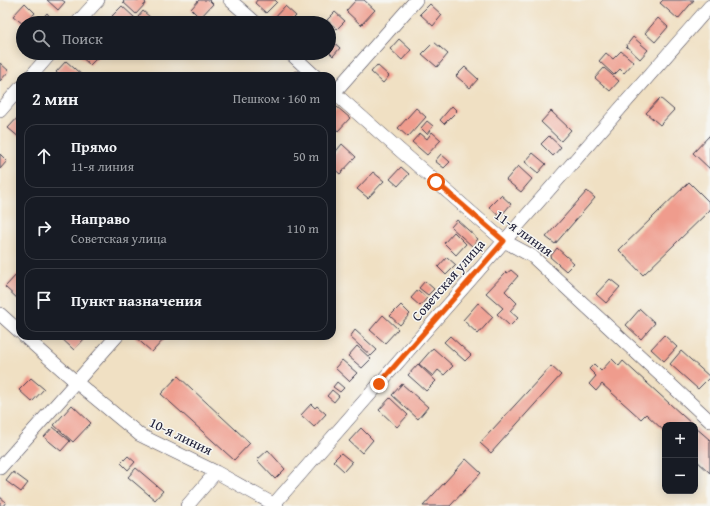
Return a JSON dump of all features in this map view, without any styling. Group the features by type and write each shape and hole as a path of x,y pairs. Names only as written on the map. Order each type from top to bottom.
{"street":[{"path":"83,16 98,0"},
{"path":"230,0 248,16"},
{"path":"336,90 416,0"},
{"name":"Советская улица","path":"276,505 504,241 710,6"},
{"path":"34,72 45,60"},
{"path":"298,60 311,72"},
{"path":"0,111 16,93"},
{"name":"11-я линия","path":"336,96 504,241 532,256 710,421"},
{"path":"0,314 16,328"},
{"name":"10-я линия","path":"29,340 140,435 216,472 276,505"},
{"path":"0,468 113,340"},
{"path":"187,506 216,472"}],"building":[{"path":"47,0 62,0 65,2 58,10"},
{"path":"125,0 143,0 146,3 136,14 123,2"},
{"path":"199,0 209,0 213,4 202,16 198,16 191,9"},
{"path":"257,0 275,0 277,2 266,13 255,3"},
{"path":"356,0 364,0 375,10 361,25 346,11"},
{"path":"663,0 694,0 678,19 660,3"},
{"path":"25,3 35,13 32,16 16,16 16,18 13,16"},
{"path":"430,4 442,15 433,26 420,14"},
{"path":"122,6 133,16 112,16"},
{"path":"285,6 296,16 276,16"},
{"path":"143,11 149,16 139,16"},
{"path":"335,12 345,21 337,29 336,16 331,16"},
{"path":"658,18 668,27 655,42 645,33"},
{"path":"633,37 648,50 640,59 626,46"},
{"path":"399,39 411,50 402,60 390,49"},
{"path":"434,42 448,54 437,67 422,54"},
{"path":"336,44 340,48 336,53"},
{"path":"621,51 634,62 624,73 620,69 614,75 599,61 606,53 613,59"},
{"path":"85,60 95,60 90,65"},
{"path":"66,61 78,72 56,72"},
{"path":"0,63 9,71 0,81"},
{"path":"377,65 389,76 383,83 371,72"},
{"path":"465,67 478,79 470,88 456,76"},
{"path":"604,68 619,81 610,91 595,78"},
{"path":"660,98 674,110 660,125 646,113"},
{"path":"452,106 457,111 444,124 440,120"},
{"path":"337,107 350,118 338,131 336,129"},
{"path":"416,108 426,117 408,137 398,128"},
{"path":"551,111 571,130 561,141 541,122"},
{"path":"16,119 16,135 8,128"},
{"path":"427,121 433,126 427,134 421,128"},
{"path":"432,132 441,140 427,155 412,142 420,133 427,139"},
{"path":"710,135 710,169 693,153"},
{"path":"549,136 561,147 553,156 541,144"},
{"path":"342,144 356,157 340,174 336,170 336,151"},
{"path":"533,153 546,164 538,173 525,162"},
{"path":"0,154 7,161 0,169"},
{"path":"441,154 450,162 444,168 435,161"},
{"path":"518,166 532,179 521,192 506,180"},
{"path":"401,167 409,174 398,186 390,179"},
{"path":"373,172 384,181 368,198 357,189"},
{"path":"689,182 710,203 710,210 643,275 619,250"},
{"path":"587,191 595,198 555,244 546,237"},
{"path":"501,195 511,204 500,217 489,207"},
{"path":"457,220 478,239 472,246 451,227"},
{"path":"454,232 466,244 456,255 444,243"},
{"path":"557,248 574,263 566,271 550,257"},
{"path":"447,257 456,265 446,275 438,267"},
{"path":"511,270 518,276 505,291 517,303 510,311 518,318 510,326 497,314 503,308 486,293 506,272 507,273"},
{"path":"16,275 16,297 5,287"},
{"path":"610,279 620,287 606,303 596,294"},
{"path":"425,281 434,289 428,295 419,288"},
{"path":"418,290 427,298 420,306 411,298"},
{"path":"478,303 493,317 478,334 463,320"},
{"path":"401,305 410,314 400,325 390,316"},
{"path":"640,309 655,323 641,339 626,325"},
{"path":"383,315 398,329 385,343 370,330"},
{"path":"355,330 377,350 371,356 350,337"},
{"path":"664,335 677,347 664,361 651,349"},
{"path":"450,336 471,355 465,361 444,342"},
{"path":"63,340 83,340 74,350"},
{"path":"138,340 163,340 152,352"},
{"path":"357,346 371,359 362,368 348,356"},
{"path":"433,348 453,366 444,375 438,370 433,376 419,364"},
{"path":"681,351 710,377 698,389 670,364"},
{"path":"612,359 619,366 623,361 690,422 662,422 662,429 646,414 641,419 602,384 596,391 589,384 596,376 589,369 594,364 601,371"},
{"path":"342,360 357,373 349,381 335,368"},
{"path":"418,364 436,381 426,391 408,375"},
{"path":"551,366 561,375 491,453 480,443"},
{"path":"178,376 250,443 234,460 161,394"},
{"path":"31,378 44,389 32,402 19,390"},
{"path":"337,382 344,388 340,392 333,387"},
{"path":"402,384 428,407 418,419 392,395"},
{"path":"332,390 339,396 334,402 327,396"},
{"path":"390,398 408,415 397,427 379,410"},
{"path":"311,404 315,408 317,406 326,414 314,427 301,415"},
{"path":"72,405 91,423 73,442 54,425"},
{"path":"53,427 70,441 61,451 44,437"},
{"path":"361,428 373,440 362,453 349,441"},
{"path":"698,430 710,440 710,473 698,462"},
{"path":"268,450 285,469 275,479 257,460"},
{"path":"341,453 352,462 344,471 333,461"},
{"path":"128,456 135,462 128,470 121,463"},
{"path":"466,459 481,473 450,506 423,506"},
{"path":"136,468 163,491 155,500 128,477"},
{"path":"13,472 28,483 21,492 6,481"},
{"path":"0,497 6,502 3,506 0,506"}],"route":[{"path":"379,384 504,241 436,182"}]}
